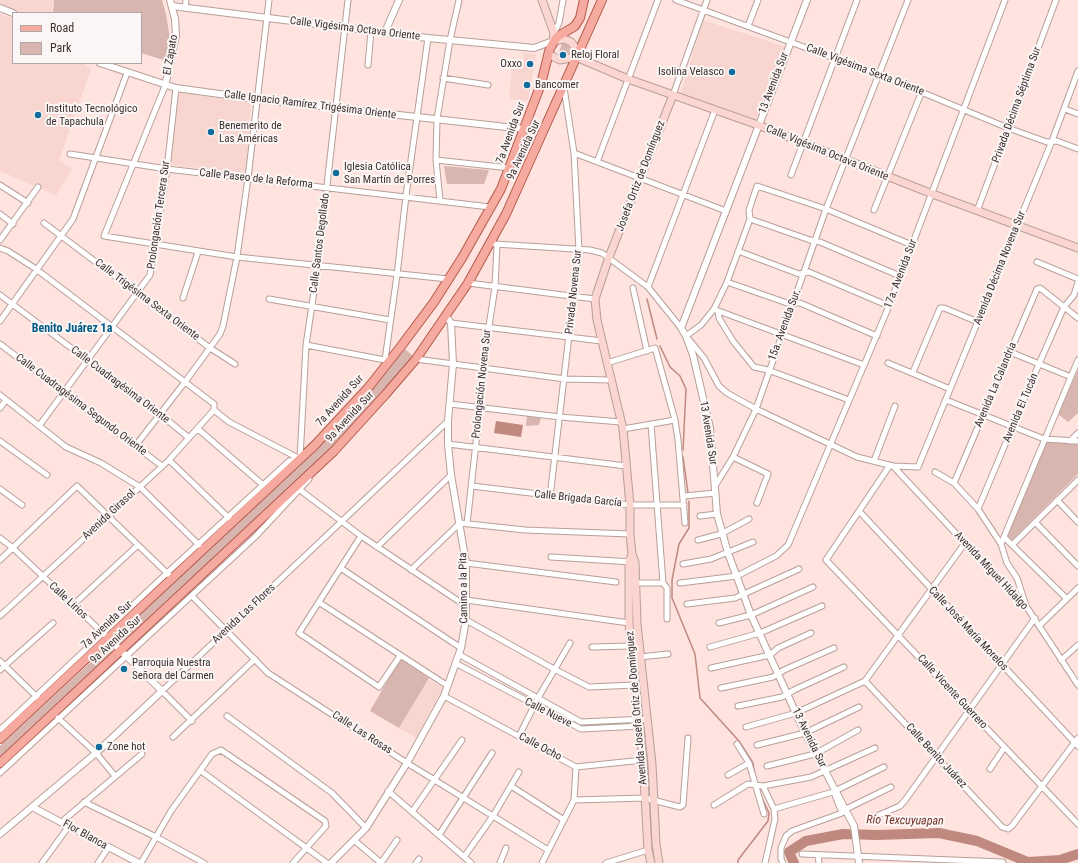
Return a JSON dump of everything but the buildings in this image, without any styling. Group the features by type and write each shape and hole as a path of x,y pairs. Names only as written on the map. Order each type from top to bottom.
{"main road":[{"path":"542,0 553,37"},
{"path":"553,37 575,26 580,18 584,0"},
{"name":"9a Avenida Sur","path":"0,763 81,688 124,653 324,461 385,395 449,319 468,283 494,243 602,0"},
{"path":"548,54 560,60 568,60 576,57 575,47 571,42 553,37"},
{"name":"7a Avenida Sur","path":"0,739 39,698 232,519 300,459 368,388 386,361 422,318 448,280 490,207 510,168 541,84 553,37"},
{"name":"Calle Vigésima Octava Oriente","path":"576,57 672,95 758,125 888,177 1078,248"},
{"name":"Josefa Ortiz de Domínguez","path":"609,257 641,179 672,95"},
{"name":"Avenida Josefa Ortiz de Domínguez","path":"609,257 595,299 602,341 622,426 630,505 632,562 629,623 644,760 648,850 651,863"},
{"name":"Avenida Josefa Ortiz de Domínguez","path":"632,562 636,583 637,624 648,722 659,863"},
{"path":"78,700 81,688"}],"street":[{"path":"185,8 186,0"},
{"path":"136,445 185,382 224,326 237,257 248,178 256,99 269,0"},
{"name":"Calle Santos Degollado","path":"300,459 306,345 318,265 337,108 348,0"},
{"path":"385,32 399,0"},
{"path":"440,200 436,160 437,119 450,40 459,0"},
{"path":"548,54 537,48 553,37 559,23 563,0"},
{"path":"597,162 658,0"},
{"name":"Calle Vigésima Sexta Oriente","path":"676,0 922,91 1008,128 1047,142 1057,141 1078,149"},
{"path":"672,95 707,0"},
{"path":"748,26 758,0"},
{"name":"13 Avenida Sur","path":"807,0 681,328 693,354 710,428 717,514 721,534 751,615 805,733 844,811 854,826 857,837 859,860"},
{"path":"791,175 857,0"},
{"name":"15a. Avenida Sur.","path":"716,490 756,409 768,370 844,160 880,75 908,0"},
{"name":"17a. Avenida Sur","path":"737,576 776,556 784,551 788,545 889,306 930,193 1005,0"},
{"name":"Privada Décima Séptima Sur","path":"978,211 1056,0"},
{"name":"Calle Vigésima Octava Oriente","path":"171,3 185,8 371,31 537,48"},
{"name":"El Zapato","path":"165,86 176,36 171,3"},
{"path":"0,8 12,13"},
{"path":"368,65 371,31"},
{"path":"306,345 386,361 406,196 428,38"},
{"name":"Calle Ignacio Ramírez Trigésima Oriente","path":"103,64 165,86 176,88 256,99 524,129"},
{"path":"0,321 73,219 127,73"},
{"name":"Avenida Décima Novena Sur","path":"891,465 915,467 920,465 1052,142 1077,75"},
{"path":"443,78 488,85"},
{"path":"165,86 104,236 237,257 448,280"},
{"name":"Prolongación Tercera Sur","path":"39,426 150,275 166,169 176,88"},
{"name":"Privada Novena Sur","path":"550,497 579,250 574,153 564,88"},
{"path":"874,210 922,91"},
{"path":"1065,109 1078,114"},
{"path":"648,286 715,110"},
{"path":"574,153 726,211"},
{"name":"Calle Paseo de la Reforma","path":"70,154 166,169 490,207"},
{"path":"436,160 510,168"},
{"path":"0,185 28,203"},
{"path":"859,512 891,465 858,456 831,445 756,409 727,393 719,386 704,358 686,336 701,325 716,310 750,219 749,210 757,186 826,209 912,245"},
{"path":"0,240 13,224 38,187"},
{"path":"0,214 13,224"},
{"path":"750,219 814,241 900,276"},
{"name":"Calle Trigésima Sexta Oriente","path":"44,223 138,292 210,348 235,364"},
{"path":"494,243 590,250 609,257 648,286 681,328"},
{"name":"Prolongación Novena Sur","path":"468,524 484,368 495,287 494,243"},
{"path":"0,248 8,251 36,269 214,404 214,410 229,422 300,459"},
{"path":"183,298 198,252"},
{"path":"738,252 799,274 809,272 889,306"},
{"path":"1037,262 1078,280"},
{"name":"Avenida El Tucán","path":"978,509 1064,307 1074,295 1078,280"},
{"path":"727,282 787,303 800,303 877,336"},
{"path":"468,283 595,299"},
{"path":"633,288 646,351"},
{"name":"Avenida La Calandria","path":"954,483 1039,288 1064,307"},
{"name":"Calle Cuadragésima Oriente","path":"0,295 160,414 189,438"},
{"path":"269,299 390,320"},
{"path":"1064,307 1078,318"},
{"path":"913,372 940,308 944,308 978,322"},
{"path":"716,310 782,333 864,365"},
{"path":"716,310 719,318 744,356 754,367 768,370 849,400"},
{"path":"449,319 489,326 602,341"},
{"name":"Camino a la Pita","path":"331,863 366,828 407,763 444,696 460,655 466,620 466,563 451,475 448,444 448,420 453,364 449,319"},
{"name":"Calle Cuadragésima Segundo Oriente","path":"0,344 162,466"},
{"path":"607,363 655,348 675,420 684,496 685,523"},
{"path":"1010,352 1071,377"},
{"path":"416,359 565,379 611,380"},
{"path":"1001,544 1078,360"},
{"path":"888,363 913,372 950,390"},
{"path":"0,395 73,451 101,463 140,487 199,545"},
{"path":"0,408 6,400"},
{"path":"946,400 1044,439 1078,441"},
{"path":"450,404 622,426 651,424 675,420"},
{"path":"874,460 895,406"},
{"name":"Avenida Girasol","path":"0,616 169,460 214,410"},
{"name":"Avenida Las Flores","path":"0,834 96,753 227,631 448,420"},
{"path":"651,424 663,583 666,588 668,619"},
{"path":"198,428 262,485"},
{"path":"1070,441 1078,433"},
{"path":"0,441 47,475"},
{"path":"448,444 556,456 626,466"},
{"path":"733,457 768,474 757,503"},
{"path":"0,560 77,486 170,576 199,545 232,519 262,485 289,461 300,459"},
{"path":"169,460 232,519"},
{"path":"0,773 78,700 124,653 192,596 255,537 300,490 324,461"},
{"name":"Avenida Miguel Hidalgo","path":"891,465 1026,606 1040,625 1078,685"},
{"path":"935,472 954,483 978,509 1001,544 1007,563 1017,578 1026,606"},
{"path":"377,547 451,475"},
{"path":"1013,544 1078,480"},
{"name":"Calle Brigada García","path":"472,486 550,497 630,505 684,505"},
{"path":"0,489 22,505"},
{"path":"300,490 341,522 377,547 411,570 466,603 629,623"},
{"path":"684,496 716,490"},
{"path":"1057,500 1078,522"},
{"name":"Calle Vicente Guerrero","path":"859,512 826,560 1078,824"},
{"name":"Calle José María Morelos","path":"859,512 1077,742"},
{"path":"700,516 717,514"},
{"path":"698,540 721,534 749,519"},
{"path":"1035,522 1078,566"},
{"path":"411,570 460,523 525,530 630,534"},
{"path":"361,536 342,569 299,633 379,687 400,656"},
{"path":"1004,537 1013,544 1067,599"},
{"name":"Calle Lirios","path":"0,538 13,548 72,606 124,653 192,721"},
{"path":"683,564 711,559 753,542"},
{"path":"746,727 796,713 865,681 966,543"},
{"path":"72,606 138,545"},
{"path":"550,557 632,562"},
{"path":"466,563 616,582"},
{"path":"342,569 461,648"},
{"path":"687,604 735,598 799,569"},
{"path":"680,583 737,576"},
{"path":"636,583 663,583"},
{"path":"719,623 751,615 813,587"},
{"path":"1040,625 1078,588"},
{"name":"Calle Las Rosas","path":"192,596 268,673 407,763 548,850"},
{"path":"320,603 448,686"},
{"path":"710,648 760,633 822,606"},
{"path":"872,818 900,806 937,758 1035,618"},
{"path":"466,620 589,687 635,685"},
{"path":"0,670 53,623"},
{"path":"711,668 770,654 778,648 811,633"},
{"path":"519,736 538,698 570,643"},
{"path":"1061,660 1078,645"},
{"path":"592,647 631,646"},
{"path":"721,688 773,677 784,670 834,648"},
{"path":"640,657 668,654"},
{"name":"Calle Nueve","path":"460,655 581,722 640,723"},
{"path":"173,737 192,721 255,659"},
{"path":"0,661 39,698 0,730"},
{"name":"Calle Nueve","path":"457,664 534,706 581,729 648,722"},
{"path":"738,706 782,697 844,667"},
{"name":"Calle Benito Juárez","path":"865,681 1002,827 1008,829 1042,787"},
{"name":"Calle Ocho","path":"444,696 576,766"},
{"path":"757,745 805,733 859,707"},
{"path":"227,716 332,793 366,828"},
{"path":"58,718 96,753 115,776"},
{"path":"767,766 816,754 858,730"},
{"path":"574,800 645,798 677,807 683,805 688,738"},
{"path":"412,812 462,740"},
{"path":"1042,787 1077,742"},
{"path":"737,744 749,763 764,814"},
{"path":"714,805 748,784 763,786 811,777 825,772 875,748"},
{"path":"990,769 1004,748"},
{"path":"140,863 171,811 212,754 221,750 325,821 326,826 293,863"},
{"path":"439,835 492,753"},
{"path":"42,863 66,830 65,819 142,754"},
{"path":"542,863 574,800 576,766 644,760"},
{"path":"728,775 749,763"},
{"path":"774,809 834,791 884,767"},
{"path":"201,771 327,863"},
{"path":"464,857 493,816 519,772"},
{"path":"511,786 564,820"},
{"path":"763,786 774,809 775,819 766,863"},
{"path":"783,863 781,859 781,848 786,836 792,831 844,811 891,787"},
{"path":"388,791 471,863"},
{"path":"84,802 156,837 204,863"},
{"name":"Flor Blanca","path":"32,806 108,848 140,863"},
{"path":"354,840 381,863 396,840"},
{"path":"98,863 108,848"},
{"path":"500,863 506,848"},
{"path":"606,863 648,850"},
{"path":"802,854 859,860 1003,862"},
{"path":"818,855 819,863"}],"shaded area":[{"path":"0,0 53,0 52,12 16,12 0,4"},
{"name":"Instituto Tecnológico de Tapachula","path":"0,14 12,19 12,64 84,64 91,69 59,160 72,170 56,195 0,171"},
{"name":"Isolina Velasco","path":"703,20 786,47 754,123 680,96"},
{"path":"523,53 536,54 528,101 509,99 512,65 519,66 520,62 524,63"},
{"path":"178,92 251,103 246,173 171,165"},
{"path":"496,421 523,425 521,437 494,433"},
{"path":"428,679 443,688 416,738 399,728"}],"green space":[{"path":"54,0 162,0 169,33 170,62 142,53 142,12 53,12"},
{"path":"562,43 568,45 571,49 570,55 564,57 558,56"},
{"path":"444,166 489,170 484,184 447,184"},
{"path":"405,349 413,356 377,400 346,434 122,646 115,638 318,449 369,394"},
{"path":"1078,370 1078,413 1068,422 1058,414"},
{"path":"527,415 541,418 539,425 526,426"},
{"path":"1046,442 1078,443 1078,474 1012,540 1007,536"},
{"path":"108,646 115,653 0,760 0,746"},
{"path":"400,659 429,678 399,728 370,711"}],"waterway":[{"path":"647,299 657,339"},
{"path":"660,346 670,367 680,376 686,389 683,450"},
{"path":"683,457 688,493"},
{"path":"689,501 689,528 679,544 672,580 672,598 695,654 700,698 739,741 753,763 755,776"},
{"path":"738,863 738,860 768,821 769,813 762,798"},
{"name":"Río Texcuyuapan","path":"794,863 789,852 806,841 843,834 877,835 939,833 977,841 1028,862 1060,860 1078,854"}],"place":[{"name":"Reloj Floral","path":"563,55"},
{"name":"Oxxo","path":"530,64"},
{"name":"Isolina Velasco","path":"732,72"},
{"name":"Bancomer","path":"527,85"},
{"name":"Instituto Tecnológico de Tapachula","path":"38,115"},
{"name":"Benemerito de Las Américas","path":"211,132"},
{"name":"Iglesia Católica San Martín de Porres","path":"336,173"},
{"name":"Parroquia Nuestra Señora del Carmen","path":"124,669"},
{"name":"Zone hot","path":"99,747"}],"district":[{"name":"Benito Juárez 1a","path":"72,329"}]}
